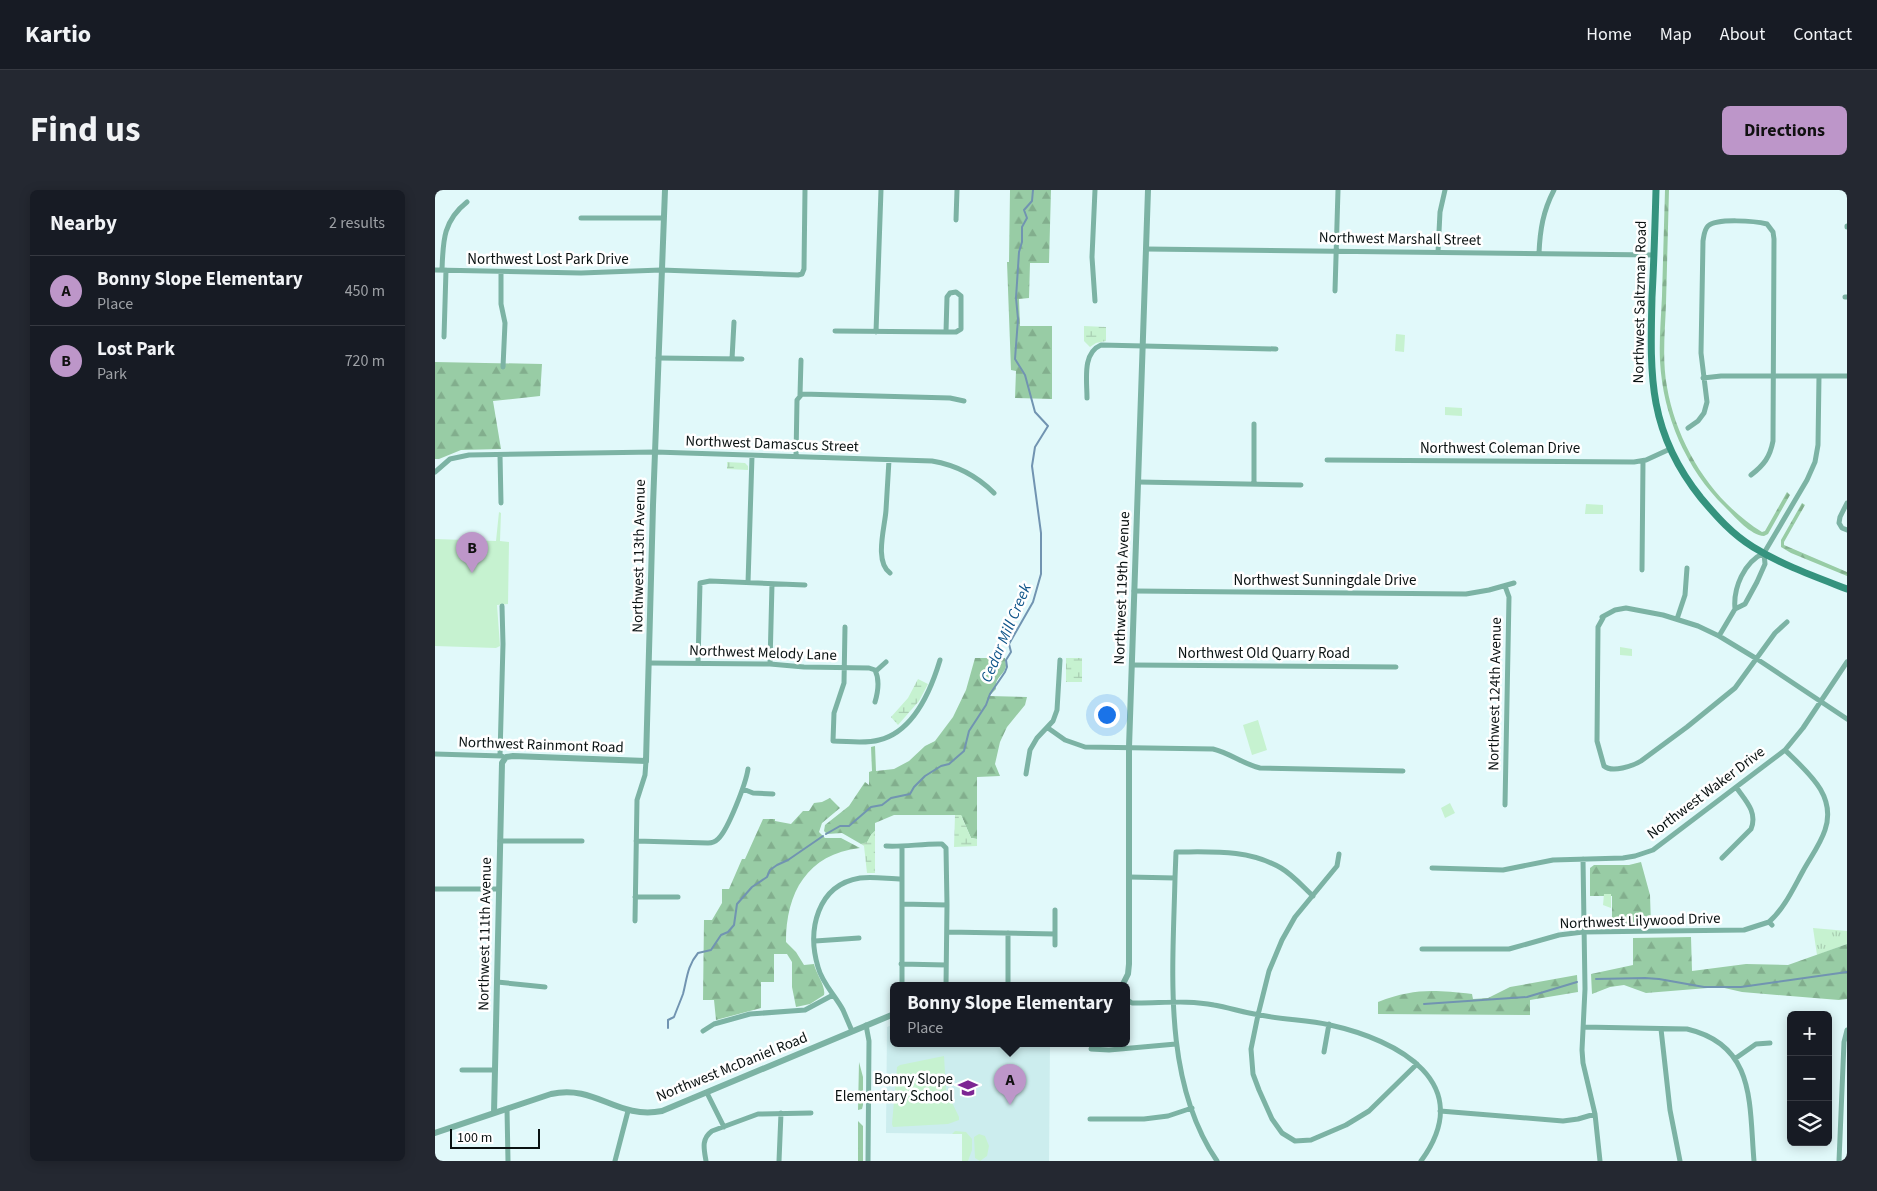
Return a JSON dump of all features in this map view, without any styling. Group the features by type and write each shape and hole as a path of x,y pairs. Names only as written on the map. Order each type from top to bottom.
{"main road":[{"name":"Northwest Saltzman Road","path":"1656,190 1651,375 1658,412 1670,449 1692,486 1715,515 1735,534 1764,553 1847,589"}],"street":[{"name":"Northwest 113th Avenue","path":"635,921 637,800 645,775 646,761 665,190"},
{"name":"Northwest Lost Park Drive","path":"435,270 591,273 661,270 801,274 804,269 805,190"},
{"path":"876,332 881,190"},
{"path":"956,220 957,190"},
{"path":"1095,190 1092,263 1095,301"},
{"name":"Northwest 119th Avenue","path":"1124,982 1128,974 1129,964 1129,747 1148,190"},
{"path":"1335,291 1338,190"},
{"path":"1438,252 1440,212 1445,190"},
{"path":"1539,253 1543,213 1554,190"},
{"path":"443,337 445,237 449,221 457,210 467,202"},
{"path":"581,218 663,218"},
{"path":"1688,428 1704,414 1707,402 1701,353 1703,241 1705,231 1708,226 1721,222 1767,224 1774,239 1773,441 1771,453 1762,466 1751,475"},
{"name":"Northwest Marshall Street","path":"1146,249 1654,255"},
{"path":"501,272 501,304 505,323 503,366"},
{"path":"835,331 876,332 946,332 956,332 961,329 961,296 956,292 950,293 947,297 946,332"},
{"path":"733,322 733,359"},
{"path":"1087,398 1088,358 1094,349 1105,345 1276,350"},
{"path":"659,358 742,359"},
{"path":"796,457 797,400 800,395 801,360"},
{"path":"1703,378 1721,376 1847,376"},
{"path":"1735,609 1734,599 1743,572 1754,558 1764,553 1807,480 1815,462 1818,445 1819,376"},
{"path":"800,395 805,393 950,398 965,401"},
{"path":"1254,424 1254,484"},
{"name":"Northwest Coleman Drive","path":"1327,460 1643,461 1670,449"},
{"path":"435,472 447,461 458,456 655,452"},
{"name":"Northwest Damascus Street","path":"655,452 941,462 972,475 994,493"},
{"path":"500,455 501,503"},
{"path":"748,583 752,456"},
{"path":"889,460 882,552 885,566 890,573"},
{"path":"1642,570 1643,461"},
{"path":"1138,482 1301,484"},
{"path":"1847,503 1839,520 1840,526 1847,530"},
{"path":"1719,636 1735,609 1745,604 1757,582 1765,564 1764,553"},
{"path":"1677,619 1685,596 1687,568"},
{"path":"698,663 700,583 805,585"},
{"name":"Northwest Sunningdale Drive","path":"1135,592 1466,594 1482,592 1514,583"},
{"path":"770,664 771,584"},
{"name":"Northwest 124th Avenue","path":"1505,586 1509,597 1505,804"},
{"name":"Northwest 111th Avenue","path":"494,1113 501,766 503,756 502,606"},
{"path":"1787,622 1775,633 1757,659 1750,666 1735,688 1687,727 1641,761 1630,766 1607,768 1597,741 1598,627 1602,617 1609,612 1626,608 1677,619 1719,636 1757,659 1847,719"},
{"path":"845,627 843,687 833,718 833,741 872,742 882,740 896,733 915,713 931,688 940,660"},
{"path":"1026,774 1030,750 1037,738 1048,728 1056,715 1059,703 1059,660"},
{"path":"875,702 878,693 876,672 886,662"},
{"name":"Northwest Waker Drive","path":"1432,868 1503,870 1553,860 1623,858 1653,850 1785,750 1803,728 1847,662"},
{"name":"Northwest Melody Lane","path":"649,663 770,664 869,668 876,672"},
{"name":"Northwest Old Quarry Road","path":"1132,665 1396,667"},
{"path":"1048,728 1065,740 1081,746 1213,749 1223,751 1259,768 1403,771"},
{"name":"Northwest Lilywood Drive","path":"1421,950 1509,949 1559,935 1583,932 1744,930 1771,924 1783,907 1821,838 1827,818 1825,796 1820,786 1785,750"},
{"name":"Northwest Rainmont Road","path":"435,754 646,761"},
{"path":"637,841 712,843 721,835 743,789 748,769"},
{"path":"1722,858 1751,829 1753,824 1751,808 1736,787"},
{"path":"743,789 753,793 773,794"},
{"path":"500,841 582,841"},
{"path":"886,846 903,847 914,844 938,844 945,846 947,852 946,982"},
{"path":"902,982 903,847"},
{"path":"1217,1161 1203,1137 1192,1108 1176,1044 1172,1003 1176,852 1247,854 1282,869 1313,896"},
{"path":"1339,854 1337,866 1295,917 1282,940 1269,972 1251,1049 1253,1074 1272,1119 1282,1133 1295,1141 1311,1140 1320,1137 1369,1112 1417,1064"},
{"path":"1583,859 1585,989 1583,1063 1595,1114 1600,1161"},
{"path":"852,1031 843,1010 817,966 815,942 817,914 826,898 847,881 862,878 902,879"},
{"path":"1129,878 1175,878"},
{"path":"435,890 499,889"},
{"path":"635,897 678,897"},
{"path":"902,904 947,905"},
{"path":"1055,910 1055,945"},
{"path":"947,932 1055,934"},
{"path":"1008,982 1009,933"},
{"path":"815,942 859,938"},
{"path":"901,964 946,965"},
{"path":"497,982 545,986"},
{"path":"703,1031 714,1024 758,1013 805,1010 833,995"},
{"path":"1130,1001 1138,1003 1214,1005 1258,1015 1329,1024 1375,1039 1395,1049 1417,1064 1435,1084 1439,1097 1440,1111 1434,1141 1421,1161"},
{"name":"Northwest McDaniel Road","path":"435,1133 551,1094 569,1091 588,1094 628,1111 648,1113 662,1111 890,1016"},
{"path":"1324,1052 1329,1024"},
{"path":"866,1025 869,1042 867,1161"},
{"path":"1583,1027 1687,1029 1714,1039 1735,1058 1743,1074 1747,1088 1754,1161"},
{"path":"1661,1029 1670,1110 1680,1161"},
{"path":"1839,1161 1845,1059 1843,1042 1847,1030"},
{"path":"1735,1058 1756,1044 1770,1043"},
{"path":"1091,1049 1109,1050 1176,1044"},
{"path":"462,1070 495,1070"},
{"path":"707,1093 724,1127"},
{"path":"1091,1119 1145,1119 1169,1116 1192,1108"},
{"path":"507,1109 508,1161"},
{"path":"615,1161 628,1111"},
{"path":"1440,1111 1563,1121 1595,1114"},
{"path":"779,1161 781,1112"},
{"path":"706,1161 703,1144 710,1132 758,1114 781,1112 811,1113"}],"shaded area":[{"name":"Bonny Slope Elementary School","path":"890,1026 890,1047 1050,1047 1049,1161 962,1161 962,1134 886,1133 887,1027"}],"green space":[{"path":"1010,190 1051,190 1049,263 1030,263 1029,298 1019,299 1020,326 1052,326 1052,399 1015,398 1016,371 1011,370 1007,262 1009,262"},
{"path":"1665,190 1669,190 1664,356 1665,377 1672,409 1688,450 1700,470 1727,504 1744,519 1762,532 1765,531 1787,492 1790,495 1768,534 1764,536 1748,529 1738,520 1711,492 1699,476 1679,440 1666,402 1660,361"},
{"path":"1084,326 1106,327 1106,341 1096,343 1090,347 1084,341"},
{"path":"1396,334 1405,335 1404,352 1395,351"},
{"path":"435,362 542,364 540,396 493,401 501,449 461,450 435,459"},
{"path":"1445,407 1462,408 1462,416 1445,415"},
{"path":"727,462 745,463 748,466 748,470 727,469"},
{"path":"1802,503 1805,505 1784,545 1847,572 1847,576 1781,547 1781,540"},
{"path":"1586,504 1603,505 1603,514 1585,514"},
{"path":"499,512 501,513 500,541 509,542 508,604 497,605 500,646 496,648 435,646 435,539 496,541"},
{"path":"1620,647 1632,649 1632,656 1620,655"},
{"path":"975,658 1005,658 1006,666 1004,672 998,679 996,689 989,696 1027,697 1025,705 1007,727 1000,742 995,764 1000,776 977,777 977,839 971,838 961,815 894,815 875,823 875,831 867,843 861,844 842,833 827,834 824,831 825,825 849,806 865,782 869,785 869,772 872,771 871,747 875,746 876,771 894,769 909,761 925,746 935,741 953,717 966,690"},
{"path":"1066,658 1082,658 1082,682 1066,682"},
{"path":"918,679 928,684 919,701 898,725 891,717 908,698"},
{"path":"1258,720 1267,750 1252,755 1243,725"},
{"path":"830,798 840,808 822,823 819,832 825,838 841,838 860,848 826,858 813,867 803,879 795,892 790,907 786,942 796,952 804,965 814,964 824,988 824,995 810,1004 796,1007 792,987 792,962 787,954 774,954 774,982 761,982 761,1008 716,1020 714,1000 703,1000 704,920 712,920 722,903 722,889 729,889 763,819 775,819 775,821 791,824 803,811 809,811 814,803"},
{"path":"1450,803 1455,813 1445,818 1441,808"},
{"path":"955,815 961,815 971,838 977,839 977,846 954,847"},
{"path":"875,831 875,873 867,873 864,846 861,844 867,842"},
{"path":"1641,862 1650,895 1651,926 1612,927 1612,896 1590,896 1590,868 1594,865 1629,865"},
{"path":"1604,894 1611,894 1611,908 1603,905"},
{"path":"1813,928 1847,931 1847,944 1817,955"},
{"path":"1691,937 1692,971 1746,964 1788,965 1847,944 1847,999 1839,1000 1742,992 1720,987 1646,993 1624,985 1610,987 1592,994 1591,974 1633,965 1633,938"},
{"path":"1577,975 1578,992 1530,1000 1530,1015 1378,1014 1378,1002 1403,994 1435,991 1472,994 1473,999 1488,998 1510,987"},
{"path":"944,1056 946,1090 959,1120 948,1124 893,1127 897,1067"},
{"path":"859,1062 863,1077 863,1105 862,1109 858,1110"},
{"path":"858,1121 863,1126 863,1161 858,1161"},
{"path":"955,1131 966,1132 972,1139 972,1150 968,1161 962,1161 962,1134 952,1134"},
{"path":"979,1134 985,1136 989,1146 987,1156 980,1161 975,1158 974,1137"}],"waterway":[{"name":"Cedar Mill Creek","path":"826,834 840,826 849,826 871,807 882,805 891,798 910,794 925,776 941,766 949,764 964,751 969,731 1005,672 1007,667 1006,660 1011,652 1009,644 1033,602 1041,574 1041,533 1032,466 1035,447 1048,426 1035,412 1025,375 1015,359 1018,319 1016,298 1019,252 1022,242 1022,227 1027,218 1024,210 1032,201 1033,190"},
{"name":"Cedar Mill Creek","path":"668,1028 668,1020 674,1017 692,963 698,953 711,950 721,935 728,932 734,925 737,904 752,887 767,877 770,870 823,836"},
{"path":"1596,979 1645,978 1704,987 1741,987 1847,972"},
{"path":"1424,1004 1527,997 1577,982"}],"place":[{"name":"Lost Park","path":"472,573"},
{"name":"Bonny Slope Elementary School","path":"968,1088"},
{"name":"Bonny Slope Elementary","path":"1010,1105"}]}
